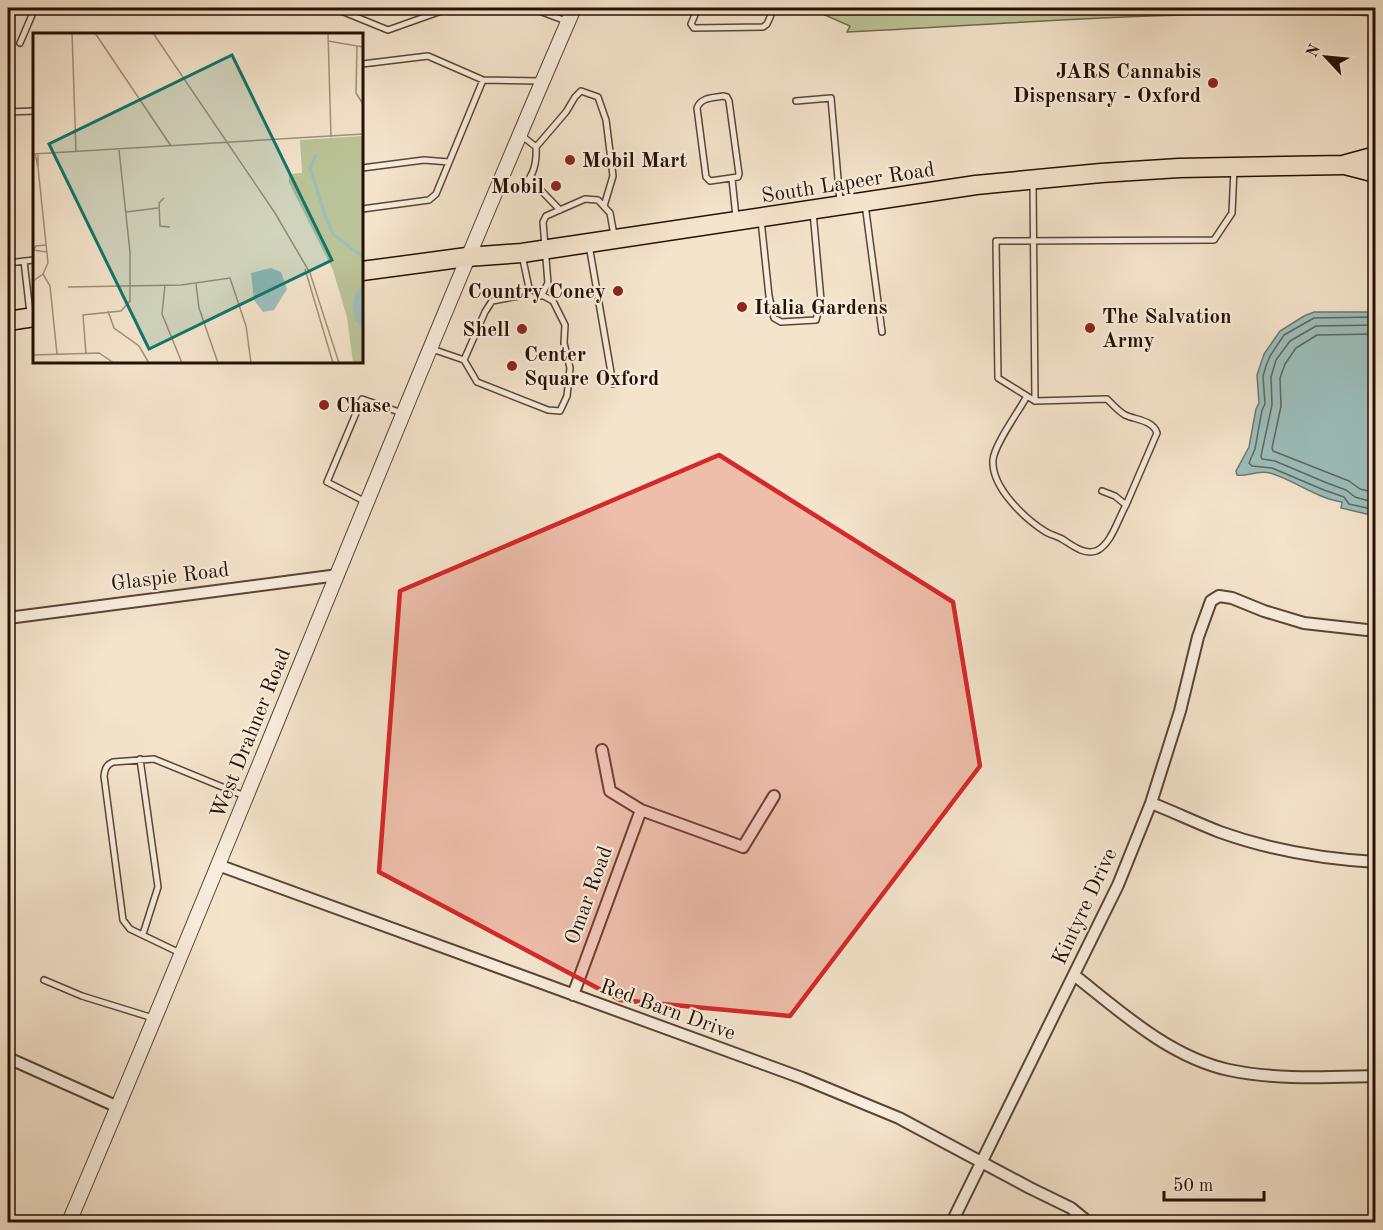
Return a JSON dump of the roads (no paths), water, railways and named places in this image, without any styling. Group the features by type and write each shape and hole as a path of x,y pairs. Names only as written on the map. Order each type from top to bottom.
{"main road":[{"name":"South Lapeer Road","path":"363,270 546,250 976,185 1167,169 1343,165 1376,156"},
{"name":"South Lapeer Road","path":"1343,165 1376,173"},
{"path":"8,321 32,318"}],"street":[{"name":"West Drahner Road","path":"69,1222 247,797 430,348 574,8"},
{"name":"Glaspie Road","path":"8,618 338,575"},
{"name":"Kintyre Drive","path":"952,1222 1118,885 1151,803 1211,600 1219,596 1232,598 1264,611 1304,622 1376,631"},
{"path":"602,750 610,790 641,810 743,847 774,796"},
{"path":"1151,803 1222,832 1288,851 1340,860 1376,862"},
{"name":"Omar Road","path":"573,994 641,810"},
{"name":"Red Barn Drive","path":"218,865 802,1078 922,1129 1071,1208 1088,1222"},
{"path":"1074,975 1142,1029 1189,1056 1227,1070 1285,1076 1376,1076"},
{"path":"8,1058 118,1107"}],"lane":[{"path":"20,43 35,8"},
{"path":"334,8 388,30 447,8"},
{"path":"531,8 568,22"},
{"path":"698,8 691,24 694,28 763,27 767,24 774,8"},
{"path":"363,64 428,56 483,80 542,81"},
{"path":"363,210 429,200 436,194 483,80"},
{"path":"497,187 515,189 530,179 537,160 536,147 581,91 598,97 606,120 613,176 604,206"},
{"path":"723,96 729,101 739,174 738,177 732,179 710,181 706,177 698,108 699,104 706,99 723,96"},
{"path":"796,101 831,98 841,207"},
{"path":"8,112 33,111"},
{"path":"520,134 536,147"},
{"path":"363,168 424,160 449,162"},
{"path":"1027,396 994,450 992,463 1002,489 1014,504 1048,534 1089,552 1099,550 1106,542 1125,505 1157,433 1156,428 1150,423 1123,414 1107,399 1035,400 998,378 996,241 1034,239 1214,240 1232,213 1234,167"},
{"path":"530,179 560,210"},
{"path":"732,179 737,222"},
{"path":"1033,179 1035,400"},
{"path":"541,296 548,283 543,222 546,216 585,199 598,200 610,213 615,240"},
{"path":"864,203 882,332"},
{"path":"761,218 774,318 781,322 816,320 821,300 813,211"},
{"path":"588,244 613,384"},
{"path":"430,348 464,360 477,382 548,410 560,411 567,396 570,368 564,343 565,325 553,301 529,288 522,253"},
{"path":"8,263 33,260"},
{"path":"24,261 32,318"},
{"path":"464,360 492,301 519,296 529,288"},
{"path":"368,502 327,482 362,399 404,414"},
{"path":"1102,491 1121,500 1125,505"},
{"path":"140,759 158,887 143,934"},
{"path":"182,954 130,928 123,920 104,776 108,765 113,762 154,759 247,797"},
{"path":"44,980 82,996 155,1018"}],"water":[{"path":"1314,312 1375,312 1375,516 1341,508 1342,502 1323,497 1270,473 1237,475 1236,471 1249,447 1259,403 1257,375 1264,354 1280,331"}],"place":[{"name":"JARS Cannabis Dispensary - Oxford","path":"1213,83"},
{"name":"Mobil Mart","path":"570,160"},
{"name":"Mobil","path":"556,186"},
{"name":"Country Coney","path":"618,291"},
{"name":"Italia Gardens","path":"742,307"},
{"name":"The Salvation Army","path":"1090,328"},
{"name":"Shell","path":"522,329"},
{"name":"Center Square Oxford","path":"512,366"},
{"name":"Chase","path":"324,405"}]}
